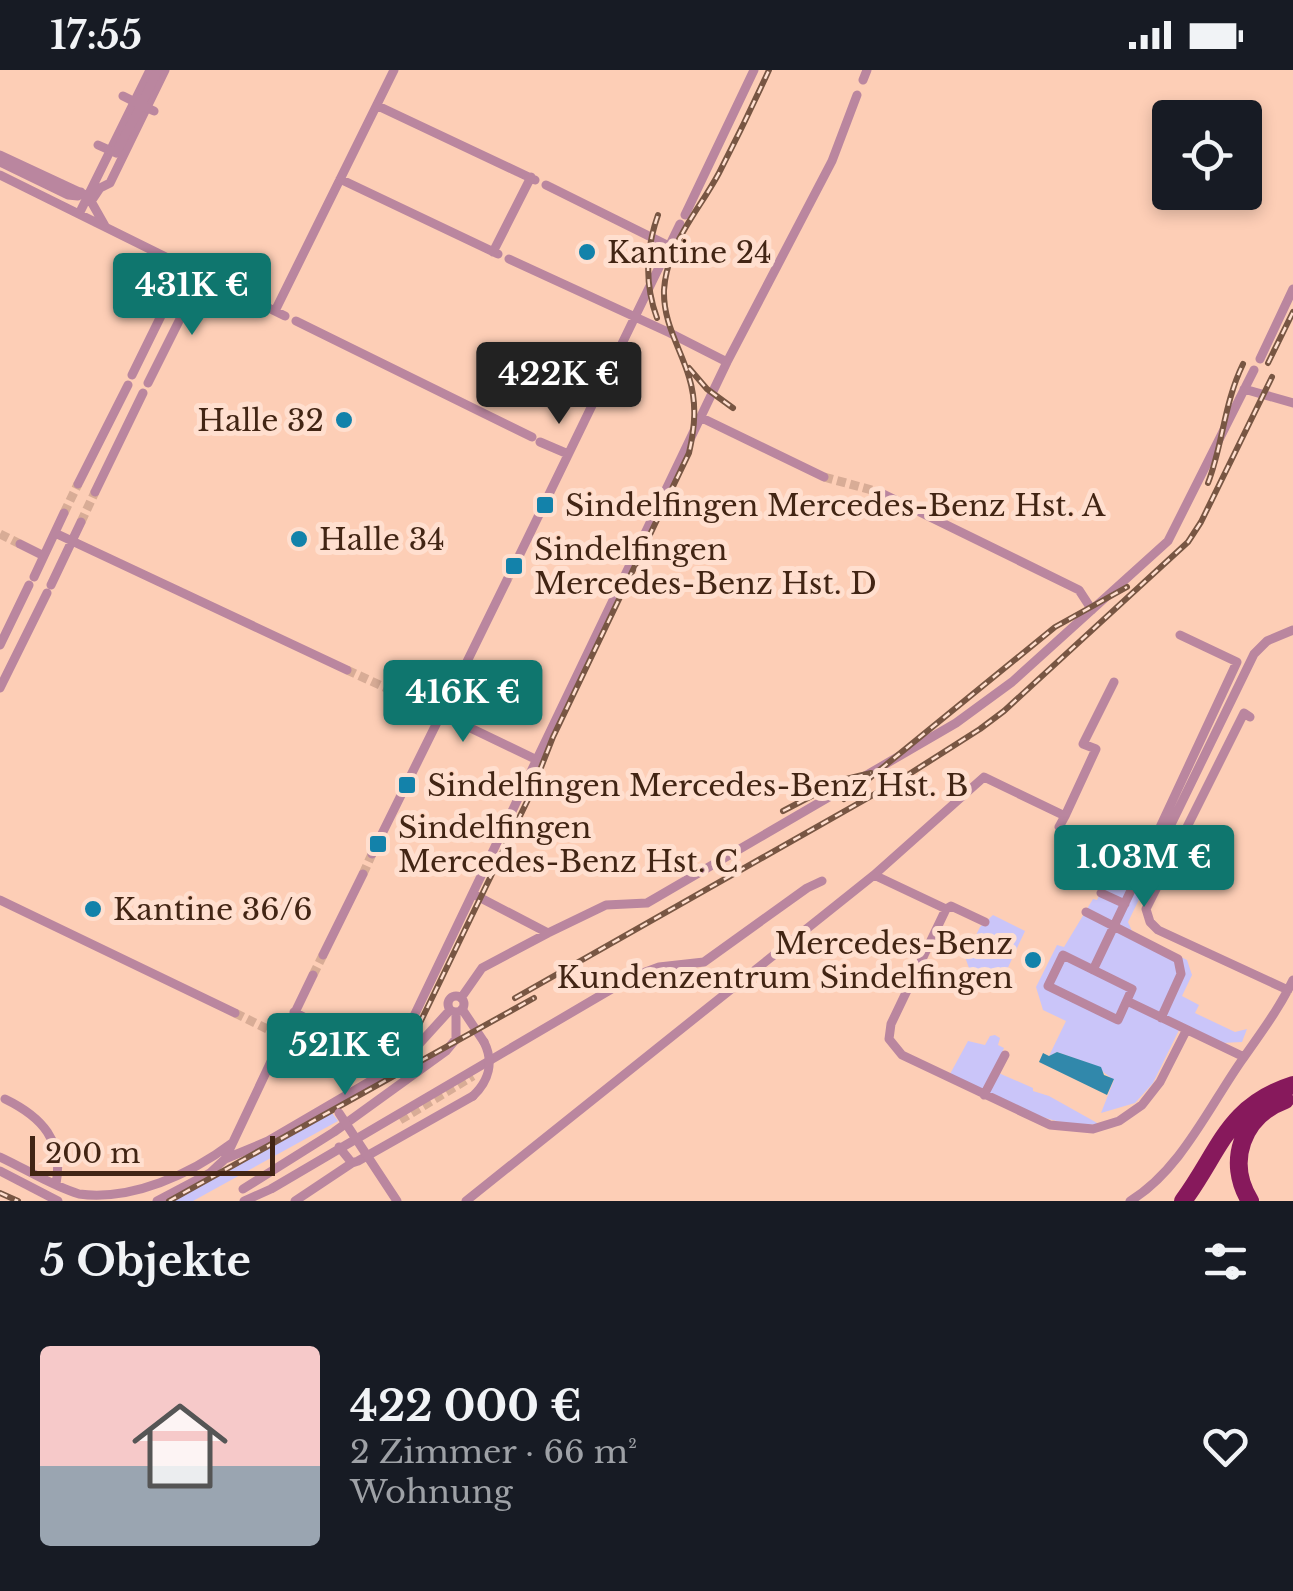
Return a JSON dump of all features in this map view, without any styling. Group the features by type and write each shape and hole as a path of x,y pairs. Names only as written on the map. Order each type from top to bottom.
{"highway":[{"path":"1184,1201 1233,1121 1265,1096 1293,1085"},
{"path":"1250,1201 1238,1172 1241,1142 1261,1113 1293,1097"}],"street":[{"path":"79,214 150,70"},
{"path":"87,196 110,182 162,70"},
{"path":"98,145 116,153 162,70"},
{"path":"0,175 280,313 394,70"},
{"path":"520,554 754,70"},
{"path":"294,1012 376,1055 390,1052 404,1039 727,362 832,161 857,94"},
{"path":"123,96 154,111"},
{"path":"340,179 496,253 533,179 378,106"},
{"path":"0,158 87,196 105,227"},
{"path":"546,185 669,246"},
{"path":"510,259 727,362"},
{"path":"78,484 185,267"},
{"path":"96,492 202,275"},
{"path":"1260,359 1293,289"},
{"path":"296,321 568,454"},
{"path":"157,1201 210,1173 226,1159 244,1154 336,1108 410,1054 456,1006 482,968 606,905 648,904 956,723 1012,682 1168,540 1254,370"},
{"path":"1244,389 1293,403"},
{"path":"702,418 824,477"},
{"path":"879,492 1079,590 1092,610"},
{"path":"0,645 64,514"},
{"path":"0,688 81,522"},
{"path":"55,533 347,670"},
{"path":"20,544 44,556"},
{"path":"372,854 507,580"},
{"path":"1112,870 1142,884 1254,654 1266,641 1293,630"},
{"path":"1114,682 1083,744 1096,749 1059,827 1142,866 1236,662 1180,635"},
{"path":"406,697 535,759"},
{"path":"1130,1201 1157,1180 1174,1160 1291,985 1158,930 1146,909 1186,841 1244,713 1250,717"},
{"path":"466,1201 874,875 984,777 1064,816"},
{"path":"323,955 363,874"},
{"path":"874,875 946,909"},
{"path":"244,1201 272,1189 597,995 649,970 704,962 822,881"},
{"path":"1093,970 1136,882"},
{"path":"1101,893 1125,904"},
{"path":"475,895 548,933"},
{"path":"0,900 234,1013"},
{"path":"985,922 951,906 946,909 892,1024 889,1039 902,1055 1064,1128 1094,1130 1127,1116 1149,1098 1186,1031"},
{"path":"1086,912 1176,956 1180,974 1161,1018"},
{"path":"1063,955 1132,989 1127,1001 1118,1020 1048,986 1063,955"},
{"path":"286,1031 313,974"},
{"path":"295,1201 484,1086 489,1073 484,1042 456,1006 428,993"},
{"path":"1127,1001 1244,1058"},
{"path":"244,1189 334,1132 446,1051 456,1039 456,1006"},
{"path":"226,1159 276,1050"},
{"path":"984,1095 1004,1055"},
{"path":"5,1099 44,1124 56,1147 56,1184"},
{"path":"336,1108 397,1201"},
{"path":"366,1132 400,1120"},
{"path":"0,1156 95,1199 147,1191 232,1144"},
{"path":"339,1146 352,1163"},
{"path":"0,1170 58,1201"}],"shaded area":[{"path":"1117,860 1150,877 1128,922 1133,933 1187,960 1192,975 1182,996 1199,1005 1195,1013 1235,1032 1247,1029 1242,1042 1222,1043 1182,1024 1153,1083 1135,1103 1101,1113 1114,1080 1094,1065 1057,1052 1049,1056 1066,1021 1043,1010 1036,987 1057,945 1064,947 1093,899 1097,900"},
{"path":"993,915 1025,931 1005,974 993,979 969,968 965,957 980,927"},
{"path":"995,1035 1000,1038 998,1045 1004,1048 994,1071 1099,1124 1041,1117 950,1074 968,1041 985,1045"},
{"path":"332,1113 338,1121 193,1201 173,1201"}],"water":[{"path":"1057,1052 1101,1067 1104,1075 1114,1079 1107,1095 1039,1062 1043,1053 1049,1056"}],"tunnel":[{"path":"824,477 879,492"},
{"path":"64,513 78,484"},
{"path":"81,522 95,492"},
{"path":"0,534 20,544"},
{"path":"507,580 520,554"},
{"path":"347,670 406,697"},
{"path":"363,874 372,854"},
{"path":"313,975 323,955"},
{"path":"235,1013 283,1037"},
{"path":"400,1120 473,1076"}],"railway":[{"path":"529,798 553,737 689,453 693,396 666,313 666,273 677,243 719,173 769,70"},
{"path":"657,318 648,266 658,215"},
{"path":"1268,363 1293,312"},
{"path":"1208,483 1243,364"},
{"path":"689,368 707,389 733,408"},
{"path":"515,998 903,778 1004,711 1188,542 1272,377"},
{"path":"844,799 1055,627 1127,587"},
{"path":"783,811 842,780 871,773"},
{"path":"383,1074 399,1058 417,1029 534,787"},
{"path":"169,1201 534,998"},
{"path":"0,1193 18,1201"}],"place":[{"name":"Kantine 24","path":"587,252"},
{"name":"Halle 32","path":"344,420"},
{"name":"Sindelfingen Mercedes-Benz Hst. A","path":"545,505"},
{"name":"Halle 34","path":"299,539"},
{"name":"Sindelfingen Mercedes-Benz Hst. D","path":"514,566"},
{"name":"Sindelfingen Mercedes-Benz Hst. B","path":"407,785"},
{"name":"Sindelfingen Mercedes-Benz Hst. C","path":"378,844"},
{"name":"Kantine 36/6","path":"93,909"},
{"name":"Mercedes-Benz Kundenzentrum Sindelfingen","path":"1033,960"}]}
